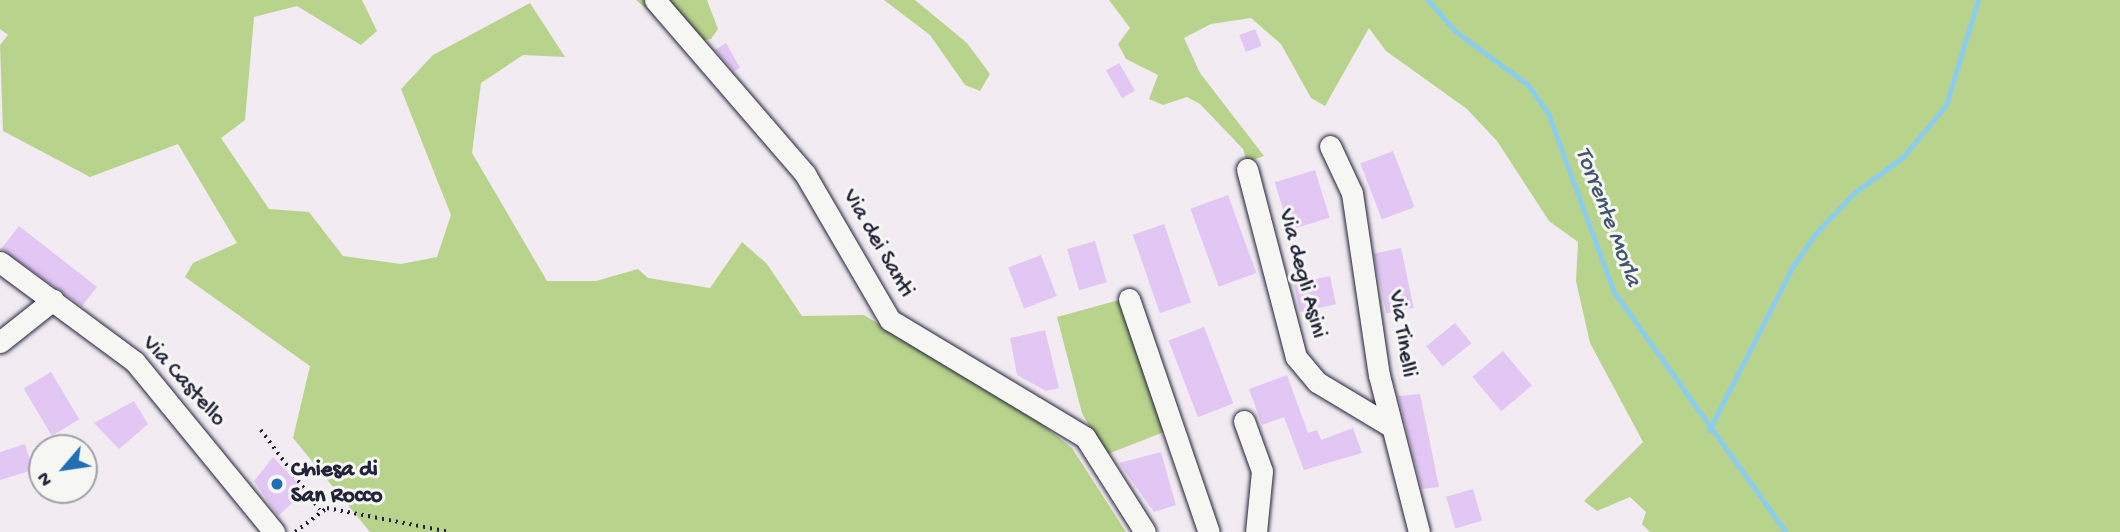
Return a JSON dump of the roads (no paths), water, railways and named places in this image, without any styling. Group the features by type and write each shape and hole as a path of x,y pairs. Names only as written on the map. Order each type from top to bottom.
{"street":[{"name":"Via dei Santi","path":"655,0 805,174 890,320 1084,437 1145,532"},
{"name":"Via Tinelli","path":"1330,146 1352,193 1392,427 1419,532"},
{"name":"Via degli Asini","path":"1247,169 1296,357 1317,382 1392,427"},
{"name":"Via Castello","path":"0,261 135,362 274,532"},
{"path":"1129,299 1209,532"},
{"path":"0,342 53,300"},
{"path":"1244,421 1262,471 1256,532"}],"waterway":[{"name":"Torrente Morla","path":"1428,0 1455,31 1527,84 1548,113 1614,292 1786,532"},
{"path":"1709,430 1793,266 1815,234 1854,193 1903,157 1946,105 1978,0"}],"place":[{"name":"Chiesa di San Rocco","path":"277,484"}]}
